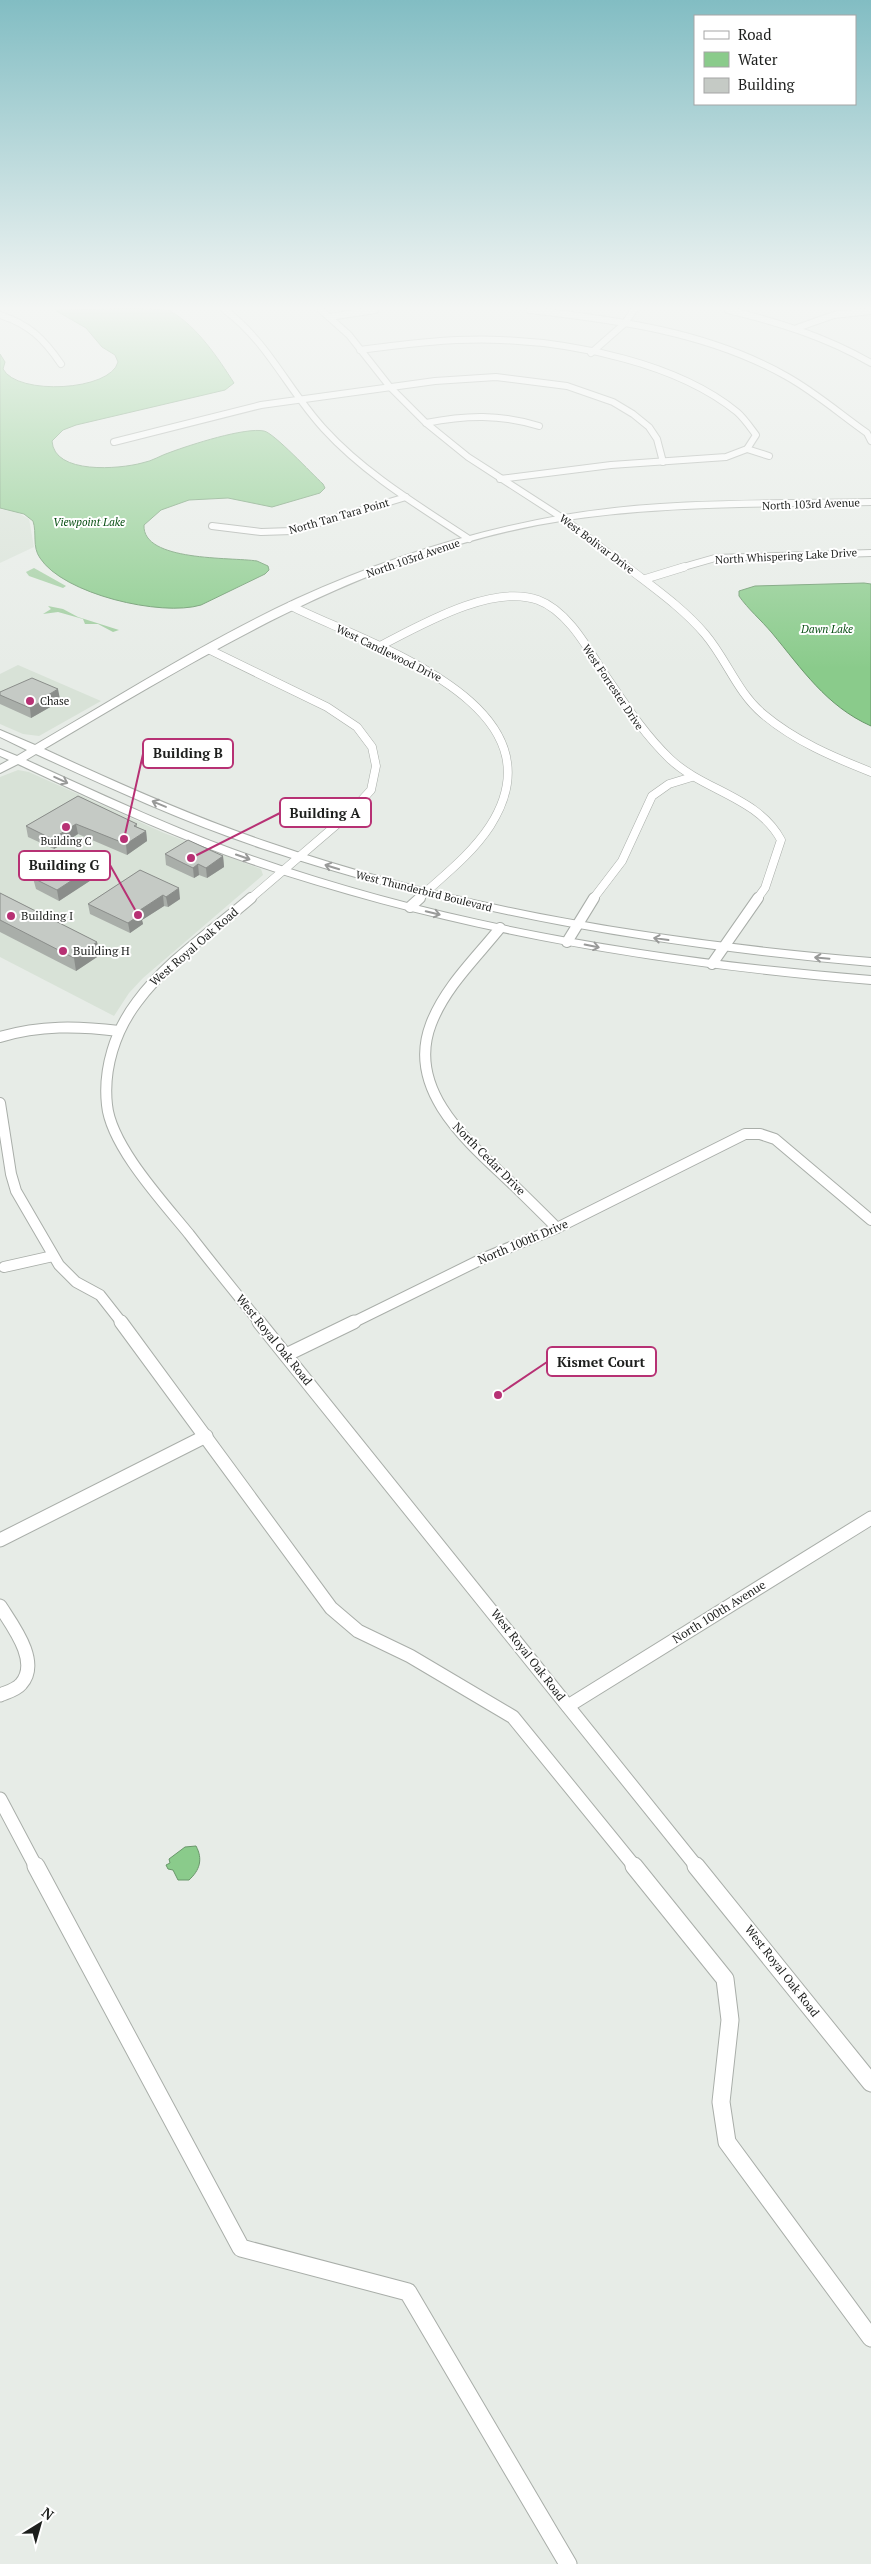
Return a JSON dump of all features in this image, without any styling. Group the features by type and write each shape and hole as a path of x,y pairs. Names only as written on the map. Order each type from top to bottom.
{"street":[{"path":"114,442 159,430"},
{"path":"327,430 348,452 406,497 469,539"},
{"name":"West Bolivar Drive","path":"434,430 468,457 500,479 564,518 644,579 706,635 743,694 764,715 817,750 871,772"},
{"path":"650,430 658,440 663,462"},
{"path":"500,479 568,469 726,457 747,449 756,435 753,430"},
{"path":"862,430 867,433 871,441"},
{"path":"747,449 770,456"},
{"name":"North Tan Tara Point","path":"212,526 261,532 292,530 406,497"},
{"name":"North 103rd Avenue","path":"0,770 291,606 384,567 469,539 564,518 647,509 871,502"},
{"name":"North Whispering Lake Drive","path":"644,579 715,558 871,553"},
{"name":"West Forrester Drive","path":"378,646 497,597 526,597 539,601 564,621 593,656 636,724 661,751 692,777 732,796 772,824 781,840 765,888 722,947 712,964"},
{"name":"West Candlewood Drive","path":"291,606 433,672 468,696 496,729 506,758 507,780 497,814 473,846 410,907"},
{"name":"West Royal Oak Road","path":"210,650 327,708 357,727 372,747 376,766 371,790 349,814 158,977 137,1001 119,1031 110,1056 107,1106 116,1134 144,1179 871,2083"},
{"name":"West Thunderbird Boulevard","path":"0,733 204,823 299,857 425,892 576,925 722,947 871,962"},
{"name":"West Thunderbird Boulevard","path":"0,752 186,835 283,870 410,907 567,942 712,964 871,980"},
{"path":"567,942 576,925 622,861 652,796 670,784 692,777"},
{"path":"186,835 204,823"},
{"name":"North Cedar Drive","path":"500,928 457,983 435,1016 427,1038 426,1071 442,1111 474,1147 557,1228"},
{"path":"0,1037 20,1030 43,1026 68,1025 119,1031"},
{"path":"0,1103 11,1174 16,1191 53,1256 76,1282 100,1295 206,1436 331,1608 358,1632 410,1656 513,1717 726,1979 731,1998 731,2025 721,2101 721,2125 727,2142 871,2338"},
{"name":"North 100th Drive","path":"286,1355 484,1258 557,1228 745,1134 760,1134 782,1144 871,1220"},
{"path":"4,1267 53,1256"},
{"path":"0,1540 206,1436"},
{"name":"North 100th Avenue","path":"568,1706 871,1518"},
{"path":"0,1606 26,1652 28,1670 21,1684 0,1695"},
{"path":"0,1799 241,2248 408,2292 568,2564"}],"shaded area":[{"path":"0,509 18,513 29,519 34,547 0,563"},
{"path":"34,568 66,586 63,588 29,576 26,572"},
{"path":"48,606 63,609 78,617 119,630 113,632 98,624 85,624 83,619 58,612 43,614 51,609"},
{"path":"18,665 101,701 39,736 23,734 0,724 0,674"},
{"path":"18,770 29,772 164,833 261,869 263,875 143,978 129,993 114,1016 0,957 0,777"}],"water":[{"name":"Viewpoint Lake","path":"0,430 64,430 52,441 56,452 64,460 90,467 104,468 150,461 167,453 218,437 255,430 264,431 284,446 325,488 320,493 272,507 228,498 189,500 161,510 144,525 147,537 157,546 172,552 209,558 257,561 268,566 269,570 265,574 201,605 184,608 162,608 114,600 69,582 52,571 40,558 35,545 33,521 24,514 0,508"},
{"name":"Dawn Lake","path":"871,584 871,726 841,708 816,686 739,596 739,591 755,586"},
{"path":"196,1846 200,1860 196,1872 189,1880 178,1880 173,1870 168,1869 166,1865 170,1863 169,1859 185,1847"}],"building":[{"path":"32,678 58,689 48,695 51,696 30,708 0,695 0,692"},
{"path":"78,796 137,824 134,826 146,831 126,844 76,824 52,839 26,826"},
{"path":"188,840 223,856 206,868 198,864 193,868 165,854"},
{"path":"77,851 100,862 57,890 33,878"},
{"path":"140,870 179,888 166,897 163,895 137,912 141,914 128,923 88,904"},
{"path":"0,893 97,942 74,958 0,920"}],"place":[{"name":"Chase","path":"30,701"},
{"name":"Building C","path":"66,827"},
{"name":"Building B","path":"124,839"},
{"name":"Building A","path":"191,858"},
{"name":"Building G","path":"138,915"},
{"name":"Building I","path":"11,916"},
{"name":"Building H","path":"63,951"},
{"name":"Kismet Court","path":"498,1395"}]}
